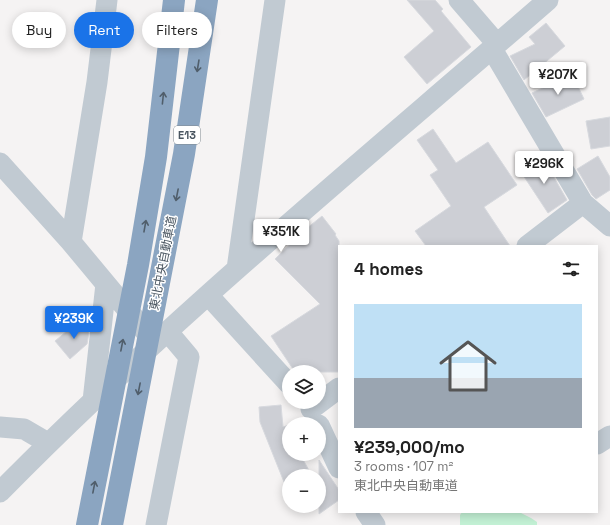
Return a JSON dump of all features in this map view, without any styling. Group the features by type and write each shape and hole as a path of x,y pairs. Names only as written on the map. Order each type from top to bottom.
{"highway":[{"name":"東北中央自動車道","path":"87,525 138,265 156,157 174,0"},
{"name":"東北中央自動車道","path":"112,525 163,269 184,154 207,0"}],"street":[{"path":"71,242 97,82 107,0"},
{"path":"237,269 275,0"},
{"path":"459,0 495,46 582,203 610,226"},
{"path":"0,492 48,443 208,294 548,0"},
{"path":"0,163 71,242 106,284 162,337 189,357 156,525"},
{"path":"528,245 582,203"},
{"path":"93,401 106,284"},
{"path":"208,294 282,376"},
{"path":"338,389 313,415 338,466"},
{"path":"0,427 24,429 48,443"},
{"path":"598,443 610,436"},
{"path":"367,513 375,525"}],"green space":[{"path":"461,513 521,513 537,522 537,525 460,525"}],"building":[{"path":"407,0 435,0 443,9 441,11 471,47 427,84 404,57 434,31"},
{"path":"546,23 565,46 524,80 510,56 535,44 529,37"},
{"path":"572,74 584,99 546,117 532,93"},
{"path":"610,117 610,146 591,149 586,121"},
{"path":"433,129 456,163 488,142 517,185 484,207 509,245 425,245 415,231 451,206 430,175 438,170 417,140"},
{"path":"598,156 610,177 610,190 596,199 592,195 577,169"},
{"path":"543,158 567,200 548,213 521,172"},
{"path":"322,216 336,234 335,235 339,241 338,372 326,372 326,365 290,365 271,336 320,304 275,259 306,229"},
{"path":"79,321 89,333 87,344 70,359 55,341"},
{"path":"281,405 282,461 304,461 308,469 282,469 282,477 260,422 259,407"},
{"path":"320,461 325,469 319,469"},
{"path":"326,470 338,488 338,501 326,509"}]}
